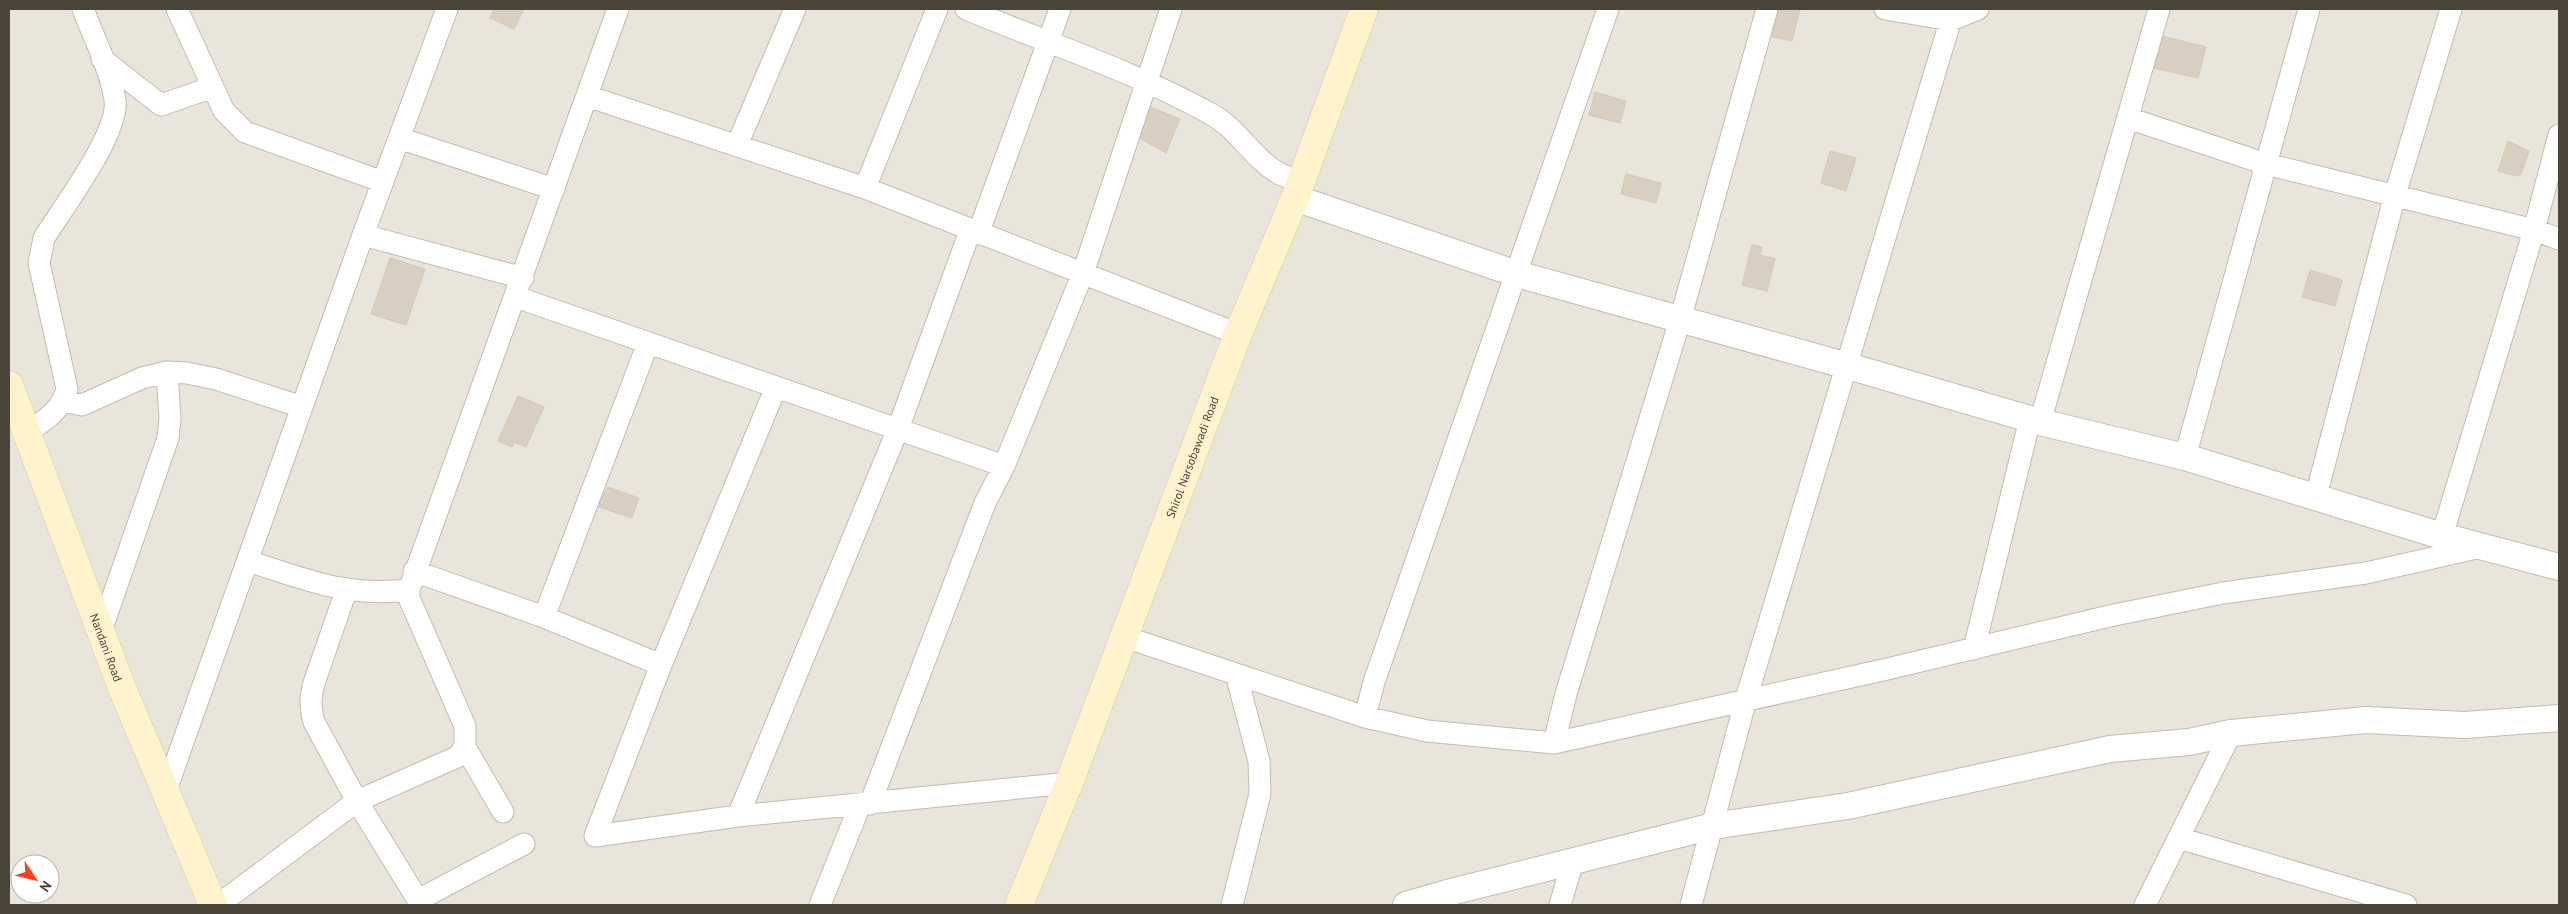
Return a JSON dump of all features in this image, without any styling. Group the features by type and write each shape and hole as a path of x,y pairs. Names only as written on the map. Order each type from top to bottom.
{"main road":[{"name":"Shirol Narsobawadi Road","path":"1019,905 1069,784 1238,334 1298,190 1364,9"},
{"name":"Nandani Road","path":"9,385 101,631 165,793 213,905"}],"street":[{"path":"27,433 55,413 64,401 67,389 39,264 40,251 44,238 108,136 115,116 116,101 83,9"},
{"path":"177,9 224,111 245,132 383,182"},
{"path":"165,793 363,235 447,9"},
{"path":"503,812 465,747 465,726 410,598 411,581 519,287 618,9"},
{"path":"737,144 795,9"},
{"path":"865,188 938,9"},
{"path":"966,9 1146,82 1226,124 1298,190 1517,274 1848,366 2035,421 2185,457 2442,536 2559,567"},
{"path":"738,816 898,429 1060,9"},
{"path":"820,905 865,804 985,503 1004,466 1083,273 1171,9"},
{"path":"1365,718 1374,682 1608,9"},
{"path":"1554,742 1566,694 1680,320 1767,9"},
{"path":"1886,9 1952,14 1978,9"},
{"path":"1974,649 2035,421 2128,118 2159,9"},
{"path":"2185,457 2309,9"},
{"path":"2316,496 2395,196 2451,9"},
{"path":"1691,905 1746,699 1848,366 1952,14"},
{"path":"102,58 161,105 213,87"},
{"path":"587,96 737,144 865,188 974,233 1083,273 1238,334"},
{"path":"2128,118 2266,164 2534,230 2559,239"},
{"path":"2442,536 2534,230 2559,135"},
{"path":"399,138 554,189"},
{"path":"363,235 519,287 648,342 1004,466"},
{"path":"544,617 648,342"},
{"path":"64,401 82,405 142,378 167,372 187,373 216,379 302,407"},
{"path":"101,631 168,438 170,420 167,372"},
{"path":"776,387 661,665 595,836 738,816 1069,784"},
{"path":"1125,637 1365,718 1427,731 1554,742 2223,593 2366,573 2481,546"},
{"path":"248,561 346,590 379,594 411,581 544,617 661,665"},
{"path":"346,590 314,683 310,698 311,710 314,722 357,800 420,902 524,844"},
{"path":"1232,905 1260,794 1259,761 1236,674"},
{"path":"1406,905 1713,826 1848,806 2110,749 2189,742 2231,733 2366,720 2465,725 2559,718"},
{"path":"2145,905 2231,733"},
{"path":"218,905 357,800 457,757 465,747"},
{"path":"2179,838 2406,905"},
{"path":"1560,905 1573,861"}],"shaded area":[{"path":"9,9 2559,9 2559,905 9,905"}],"building":[{"path":"494,9 524,9 514,29 490,18"},
{"path":"1776,9 1800,9 1792,41 1769,36"},
{"path":"2162,36 2206,47 2198,78 2154,68"},
{"path":"1595,92 1626,101 1620,123 1589,115"},
{"path":"1150,107 1180,119 1166,153 1138,137"},
{"path":"2508,141 2529,151 2521,174 2516,176 2498,171"},
{"path":"1830,151 1856,158 1846,191 1821,183"},
{"path":"1626,174 1661,183 1656,203 1621,194"},
{"path":"1752,245 1762,247 1760,255 1775,259 1767,291 1742,285"},
{"path":"390,258 425,269 406,325 371,314"},
{"path":"2310,270 2342,280 2335,306 2302,297"},
{"path":"518,396 544,407 526,447 514,442 512,447 498,441"},
{"path":"608,487 639,498 632,518 596,506"}]}
